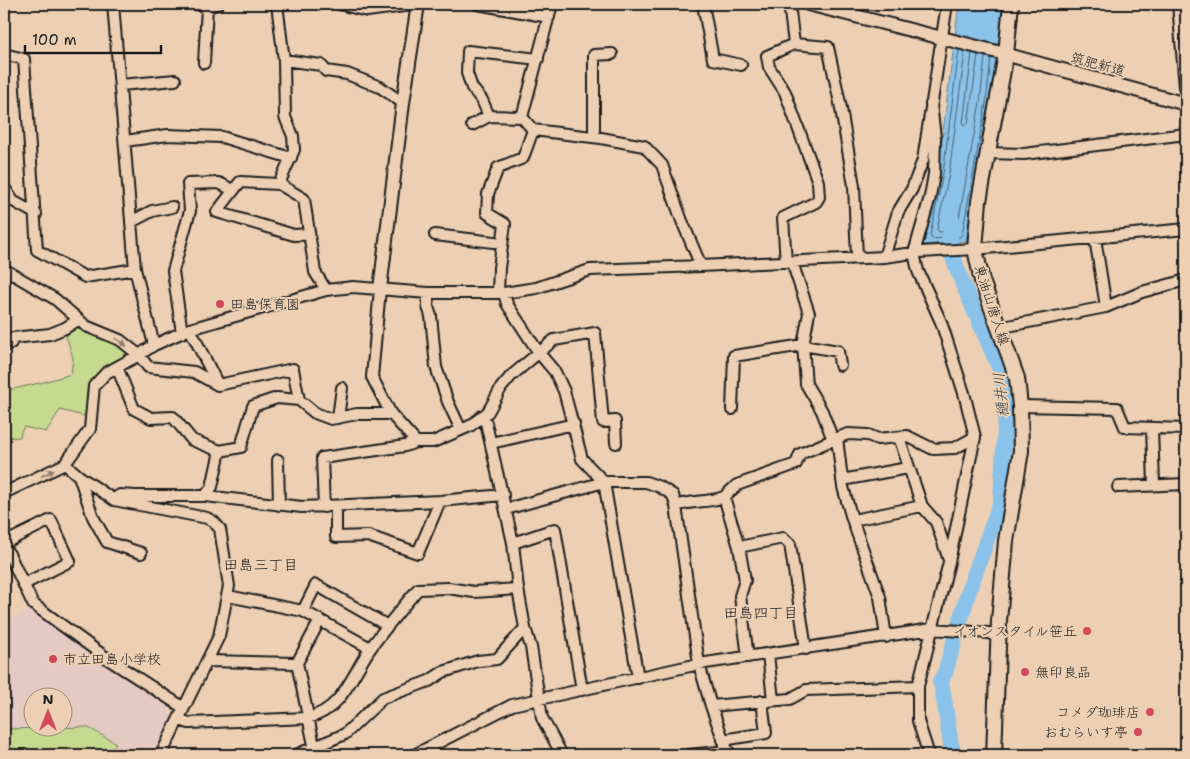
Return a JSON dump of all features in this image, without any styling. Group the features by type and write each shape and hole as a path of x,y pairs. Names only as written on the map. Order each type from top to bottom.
{"main road":[{"name":"東油山唐人線","path":"994,755 994,635 999,621 1006,540 1021,451 1020,406 1017,378 971,249 1011,4"}],"street":[{"path":"113,4 121,85 134,269 148,367 194,372 218,385 293,369 299,400"},
{"path":"196,4 207,7 218,4"},
{"path":"277,4 284,60 285,117 293,136 294,150 279,184"},
{"path":"340,4 368,11 418,4 403,103 380,289 372,377 391,414 416,442"},
{"path":"477,4 549,17"},
{"path":"522,117 552,4"},
{"path":"703,4 713,59 741,66"},
{"path":"789,4 794,44"},
{"path":"808,4 948,40"},
{"path":"884,257 898,212 912,189 923,160 931,104 948,40 947,4"},
{"path":"1179,4 1186,87"},
{"path":"204,63 207,7"},
{"name":"筑肥新道","path":"948,40 1004,53 1186,104"},
{"path":"857,258 854,186 828,47 794,44 767,56 769,66 785,92 818,182 819,196 816,202 783,218 789,262 809,313 803,345 806,384 822,411 835,439 842,480 853,520 880,597 886,637"},
{"path":"489,116 482,100 472,88 467,73 468,51 538,59"},
{"path":"4,54 24,59 37,250 86,277 134,269"},
{"path":"594,137 594,55 612,54"},
{"path":"284,60 321,65 326,71 347,74 380,87 403,103"},
{"path":"121,85 175,80"},
{"path":"929,755 918,721 918,686 936,629 975,437 964,393 941,322 918,271 917,252 934,174 935,137 931,104"},
{"path":"472,125 489,116 522,117 533,130 594,137 644,146 662,165 682,221 701,266"},
{"path":"533,130 523,158 498,168 488,194 487,212 505,224 498,268 501,292 539,353 555,372 564,391 582,459 604,482 638,678"},
{"path":"987,153 1024,154 1186,134"},
{"path":"125,141 168,135 222,137 291,158"},
{"path":"309,234 294,235 216,212 240,182 279,184 304,199 315,272 326,290"},
{"path":"218,385 186,331 172,271 190,212 188,184 219,183 233,190"},
{"path":"4,188 13,201 36,214"},
{"path":"130,222 152,211 172,206"},
{"path":"4,494 66,464 90,429 94,386 106,373 146,350 186,331 326,290 353,287 428,293 501,292 536,288 590,270 884,257 917,252 971,249 1186,229"},
{"path":"435,235 502,243"},
{"path":"1095,238 1106,307"},
{"path":"4,269 55,299 86,326 146,350"},
{"path":"998,328 1106,307 1142,292 1186,280"},
{"path":"428,293 428,308 431,316 436,367 448,402 461,430"},
{"path":"4,346 11,343 13,338 50,334 78,320"},
{"path":"324,507 322,458 405,446 416,442 433,442 470,426 488,412 501,388 511,376 554,340 595,334 604,422 615,421 616,443"},
{"path":"732,409 734,356 803,345 838,351 840,365"},
{"path":"117,367 134,410 151,418 173,417 192,440 220,451 241,447 253,406 277,398 299,400 315,413 331,419 357,414 391,414"},
{"path":"338,418 342,388"},
{"path":"1020,406 1117,408 1125,427 1186,429"},
{"path":"482,416 486,423 491,443 513,543 518,589 525,628 532,647 541,699 542,718 562,755"},
{"path":"491,443 574,424"},
{"path":"1152,428 1154,485"},
{"path":"676,506 687,502 713,501 724,497 737,486 796,464 800,454 848,434 878,439 907,436 933,449 955,448 975,437"},
{"path":"899,437 922,506 936,522 949,562"},
{"path":"205,496 212,488 220,451"},
{"path":"278,460 279,505"},
{"path":"66,464 79,476 114,500 207,518 220,529 230,586 220,636 161,755"},
{"path":"842,480 908,468"},
{"path":"79,476 93,517 107,542 141,553"},
{"path":"506,509 604,482 646,482 660,487 673,495 700,664 711,706 729,753 688,755"},
{"path":"1118,487 1186,484"},
{"path":"114,500 120,495 205,496 279,505 324,507 440,501 503,495"},
{"path":"724,497 745,580 740,596 748,657"},
{"path":"336,506 336,537 368,536 418,553 440,501"},
{"path":"853,520 922,506"},
{"path":"4,543 51,520 70,561 24,584"},
{"path":"513,543 555,529 582,690"},
{"path":"738,547 783,538 790,544 806,649"},
{"path":"4,547 33,604 108,659 184,708"},
{"path":"303,611 316,585 388,626"},
{"path":"179,720 189,723 307,718 316,716 336,703 350,684 370,648 418,589 448,588 474,592 518,589"},
{"path":"228,596 303,611 370,648"},
{"path":"315,751 297,663 320,620"},
{"path":"296,755 315,751 345,734 383,698 429,681 442,672 478,660 497,659 525,628"},
{"path":"414,755 512,705 700,664 936,629 994,635"},
{"path":"723,740 766,733 768,654"},
{"path":"208,661 297,663"},
{"path":"711,706 790,699 806,690 918,686"}],"shaded area":[{"name":"市立田島小学校","path":"31,609 169,707 172,721 153,755 4,755 4,622"}],"green space":[{"path":"76,328 103,336 116,343 127,353 104,368 95,377 88,392 84,416 60,410 46,432 24,427 20,437 4,438 4,391 71,374 73,358 66,336"},
{"path":"72,727 87,727 116,743 112,749 117,751 117,755 4,755 4,729 22,729 22,736 72,736"}],"water":[{"path":"959,4 1004,4 991,103 966,241 923,245 938,172"}],"waterway":[{"name":"樋井川","path":"952,220 949,247 1002,374 1006,409 1001,501 970,587 945,673 940,682 951,745 955,755"}],"place":[{"name":"田島保育園","path":"220,304"},
{"name":"イオンスタイル笹丘","path":"1087,631"},
{"name":"市立田島小学校","path":"53,659"},
{"name":"無印良品","path":"1025,672"},
{"name":"コメダ珈琲店","path":"1150,712"},
{"name":"おむらいす亭","path":"1138,732"}],"district":[{"name":"田島三丁目","path":"261,565"},
{"name":"田島四丁目","path":"761,613"}]}
